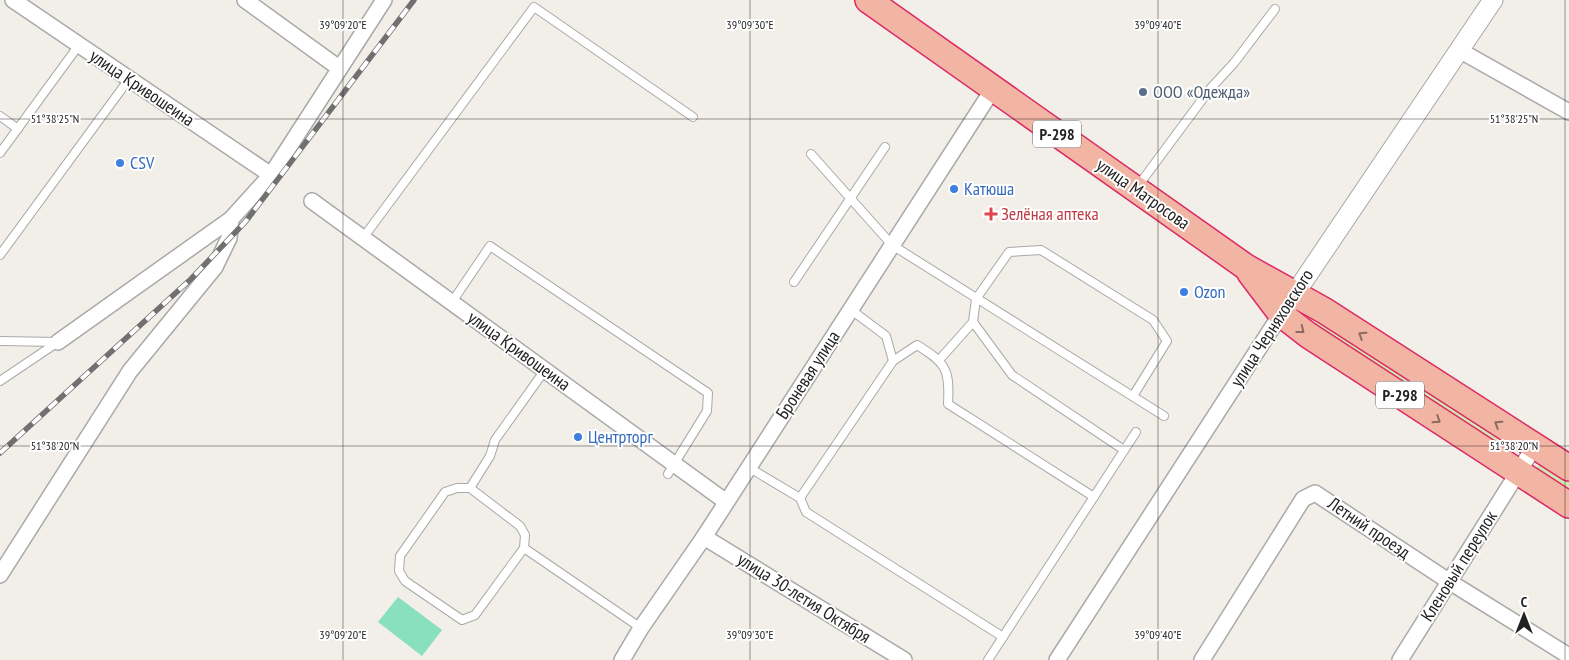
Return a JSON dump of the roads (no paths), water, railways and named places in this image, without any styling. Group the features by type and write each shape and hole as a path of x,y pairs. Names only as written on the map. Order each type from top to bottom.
{"highway":[{"name":"улица Матросова","path":"868,0 1246,268 1295,293 1569,468"},
{"name":"улица Матросова","path":"1246,268 1282,314 1308,335 1569,506"}],"street":[{"name":"улица Кривошеина","path":"13,0 271,175"},
{"path":"245,0 339,68"},
{"path":"58,342 231,219 271,175 384,0"},
{"name":"улица Черняховского","path":"1057,660 1295,293 1493,0"},
{"path":"1459,50 1569,112"},
{"name":"Броневая улица","path":"622,660 641,628 704,537 725,501 993,88"},
{"name":"улица Кривошеина","path":"312,200 545,370 671,469 725,501"},
{"path":"0,575 130,371 215,267 229,238 231,219"},
{"name":"Кленовый переулок","path":"1400,660 1534,447"},
{"name":"Летний проезд","path":"1202,660 1304,499 1316,493 1450,582 1569,656"},
{"name":"улица 30-летия Октября","path":"704,537 904,660"}],"lane":[{"path":"363,238 534,8 538,0"},
{"path":"534,8 693,117"},
{"path":"1135,189 1165,153 1210,89 1234,63 1275,9"},
{"path":"0,153 79,45"},
{"path":"0,255 129,79"},
{"path":"0,116 18,129"},
{"path":"794,282 885,148"},
{"path":"812,154 892,245 1164,416"},
{"path":"452,302 490,246 708,393 707,411 671,469"},
{"path":"940,359 973,322 976,299 1009,252 1041,250 1152,320 1167,342 1133,396"},
{"path":"850,310 886,336 894,361"},
{"path":"973,322 1012,375 1124,450"},
{"path":"0,341 58,342"},
{"path":"0,381 58,342"},
{"path":"800,498 894,361 917,345 940,359 950,384 948,404 1094,497"},
{"path":"470,488 490,456 495,440 545,370"},
{"path":"988,660 1136,432"},
{"path":"748,467 800,498 806,512 1004,637"},
{"path":"457,488 470,488 520,526 525,535 524,548 475,615 462,620 405,580 399,571 400,556 445,492 457,488"},
{"path":"524,548 641,628"}],"railway":[{"path":"0,453 191,279 246,221 414,0"}],"place":[{"name":"ООО «Одежда»","path":"1143,92"},
{"name":"CSV","path":"120,163"},
{"name":"Катюша","path":"954,189"},
{"name":"Зелёная аптека","path":"991,214"},
{"name":"Ozon","path":"1184,292"},
{"name":"Центрторг","path":"578,437"}]}
